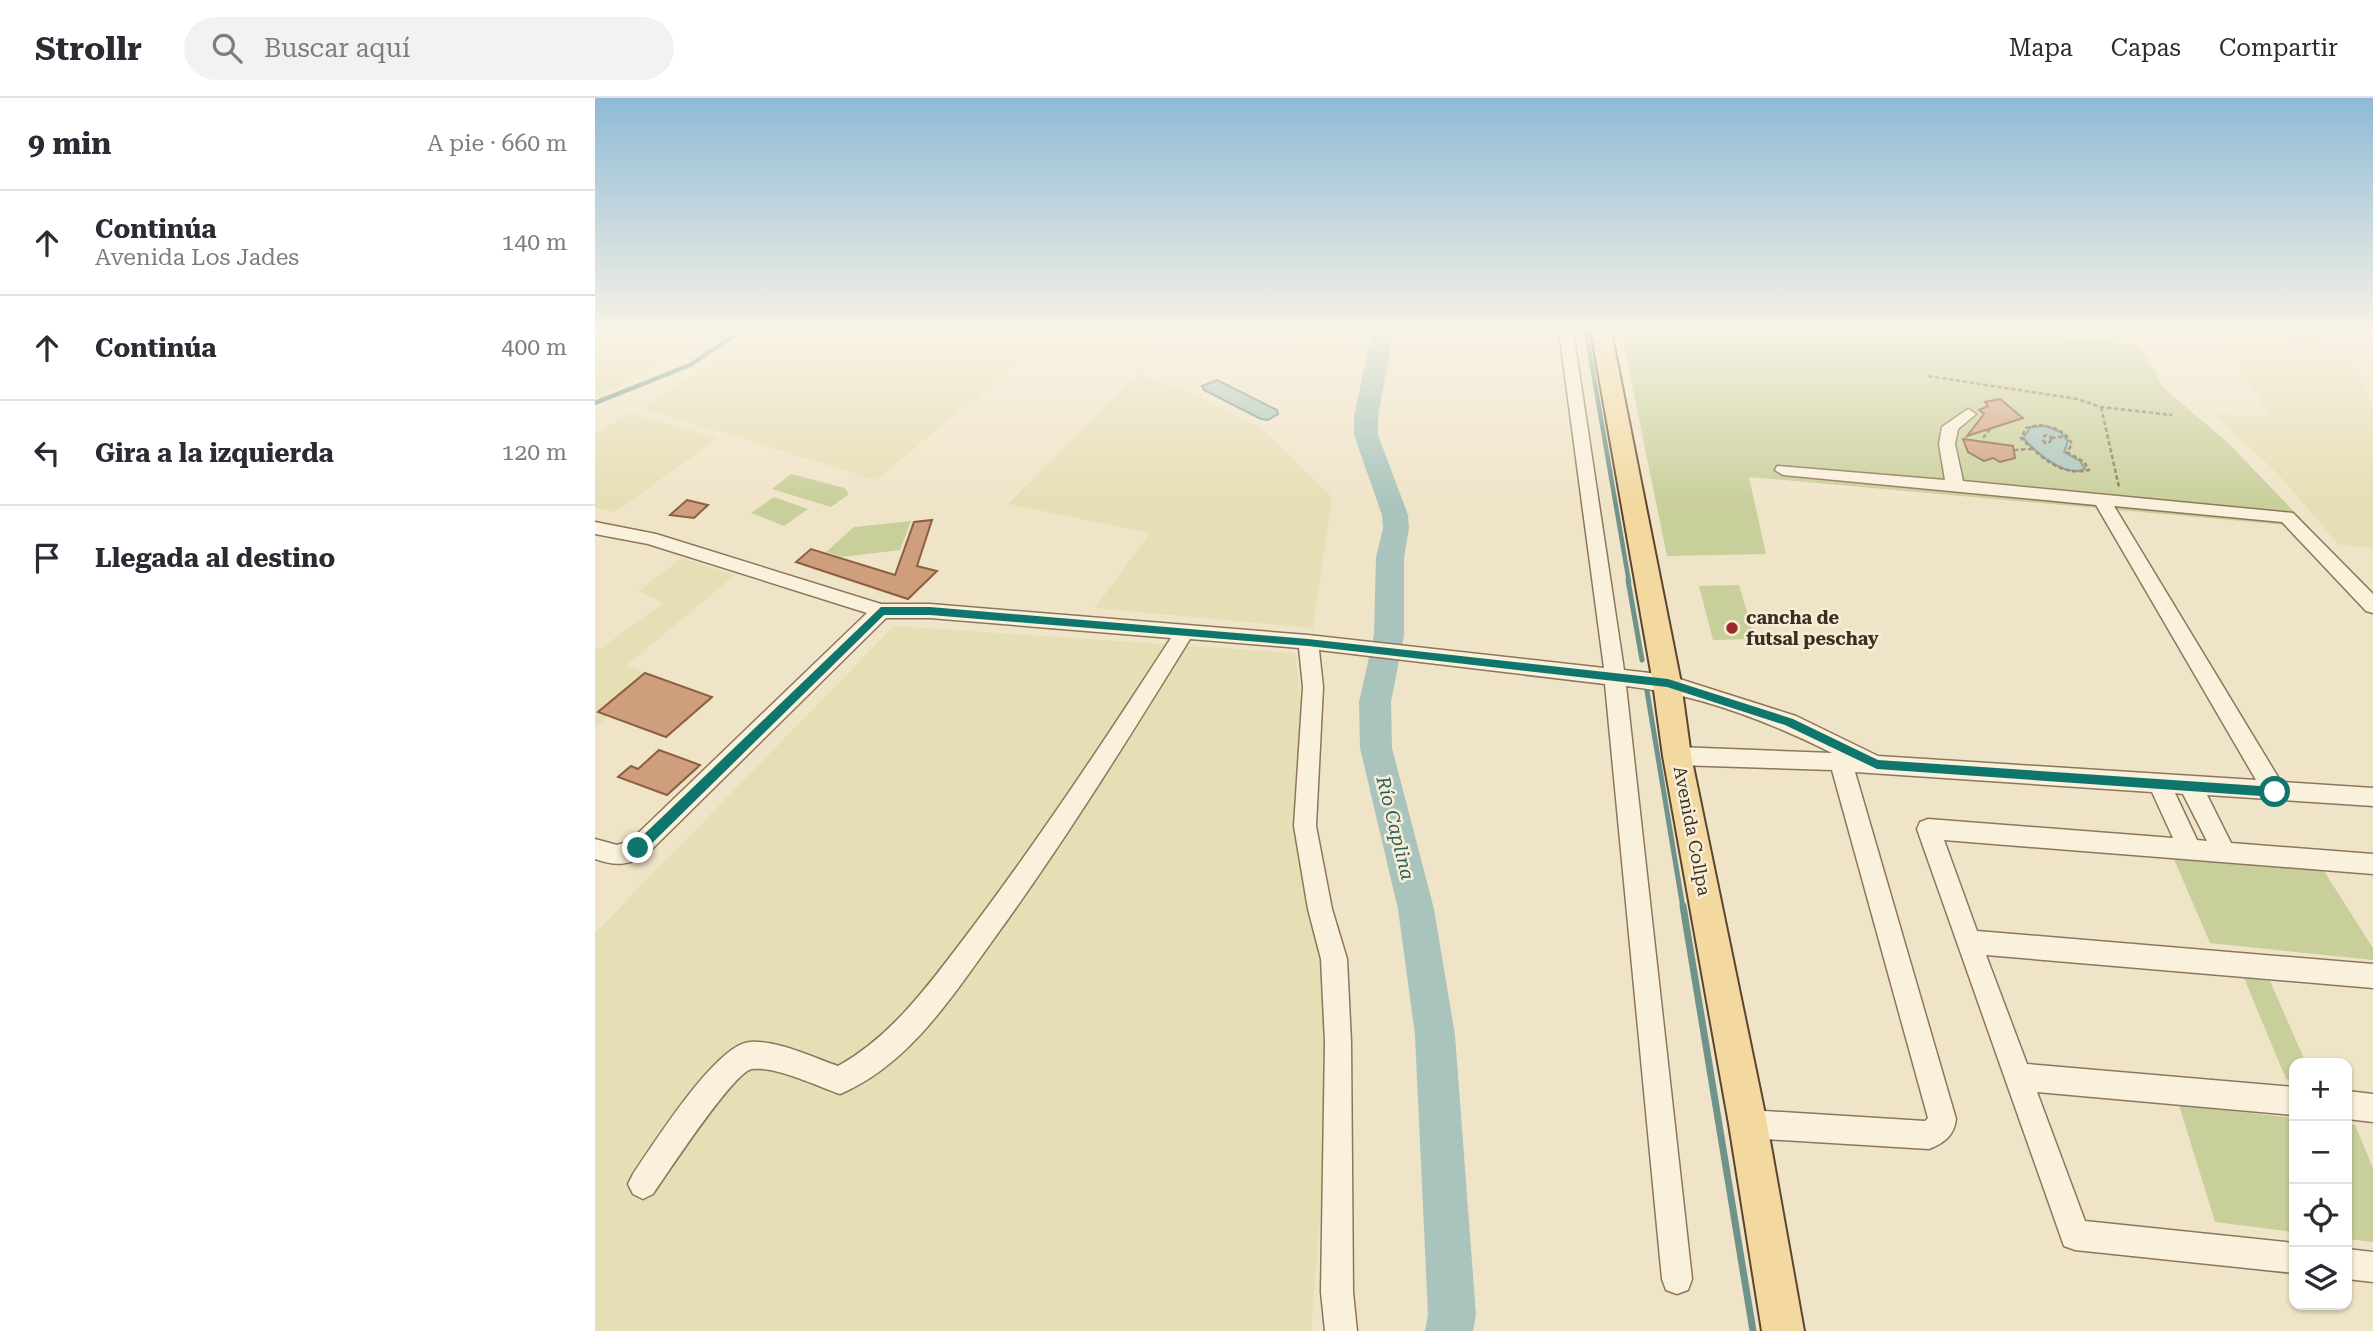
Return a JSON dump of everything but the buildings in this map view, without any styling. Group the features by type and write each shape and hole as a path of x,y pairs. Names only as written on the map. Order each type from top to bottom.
{"main road":[{"name":"Avenida Collpa","path":"1612,389 1668,683 1677,756 1748,1124 1783,1331"}],"street":[{"path":"1574,389 1615,677 1677,1279"},
{"path":"1955,486 1947,444 1950,427 1968,414"},
{"path":"1783,470 2287,517 2373,606"},
{"path":"2101,499 2275,792"},
{"path":"595,528 650,538 881,611 930,611 1308,642 1668,683 1789,722 1877,765"},
{"path":"595,849 613,856 624,856 638,848 881,611"},
{"path":"643,1184 699,1104 733,1064 748,1055 761,1055 840,1080 855,1073 897,1036 934,998 1022,881 1185,632"},
{"path":"1308,642 1313,687 1305,826 1320,909 1334,959 1338,1042 1337,1303 1341,1331"},
{"path":"1677,756 1841,762 2373,797"},
{"path":"1748,1124 1929,1135 1941,1126 1942,1119 1841,762"},
{"path":"2159,783 2189,849"},
{"path":"2190,785 2224,852"},
{"path":"2289,1257 2075,1235 1928,829 2373,864"},
{"path":"1969,942 2373,976"},
{"path":"2018,1077 2289,1101"},
{"path":"2352,1106 2373,1108"},
{"path":"2352,1265 2373,1267"}],"path":[{"path":"2009,389 2077,399 2101,407 2172,415"},
{"path":"2101,407 2122,501"},
{"path":"2046,425 2067,436 2072,444 2067,452 2084,462 2089,470 2083,473 2067,472 2033,449 2021,438 2022,432 2030,426 2046,425"},
{"path":"1983,438 1990,429"},
{"path":"2053,438 2067,436"},
{"path":"2014,450 2033,449"}],"shaded area":[{"path":"595,389 613,389 595,398"},
{"path":"673,389 987,389 876,480 643,408"},
{"path":"1123,389 1180,389 1262,428 1332,497 1313,628 1095,608 1150,533 1008,504"},
{"path":"2253,389 2364,389 2373,405 2373,548 2339,545 2277,473 2214,414 2270,417"},
{"path":"629,413 718,438 615,512 595,508 595,434"},
{"path":"682,558 735,575 627,665 645,673 598,712 608,716 595,728 595,647 600,649 663,603 639,591"},
{"path":"894,626 1295,653 1337,1007 1311,1331 595,1331 595,933"}],"green space":[{"path":"1633,389 2165,389 2228,443 2309,527 1749,477 1766,554 1667,556"},
{"path":"791,474 845,488 849,494 831,507 772,489"},
{"path":"774,497 808,509 784,526 751,513"},
{"path":"911,521 900,550 842,557 826,552 854,527"},
{"path":"1739,585 1755,639 1713,640 1699,586"},
{"path":"2173,857 2324,871 2373,948 2373,960 2210,943"},
{"path":"2244,978 2270,981 2304,1058 2289,1058 2289,1079 2286,1079"},
{"path":"2179,1105 2289,1117 2289,1231 2215,1222"},
{"path":"2352,1125 2355,1125 2373,1168 2373,1242 2352,1240"}],"water":[{"path":"1234,389 1277,410 1278,414 1268,420 1261,419 1204,390"},
{"path":"2046,426 2060,432 2068,441 2064,452 2080,461 2085,469 2077,471 2060,467 2043,457 2023,438 2031,427"}],"waterway":[{"path":"595,403 631,389"},
{"name":"Río Caplina","path":"1371,389 1366,416 1366,435 1395,515 1396,528 1390,558 1389,635 1375,702 1376,748 1416,909 1435,1035 1452,1315 1449,1331"},
{"path":"1596,389 1629,582"},
{"path":"1628,580 1642,660"},
{"path":"1646,685 1683,908"},
{"path":"1683,906 1753,1331"}],"place":[{"name":"cancha de futsal peschay","path":"1732,628"}],"route":[{"path":"638,848 881,611 930,611 1308,642 1668,683 1789,722 1844,746 1877,765 2275,792"}]}
